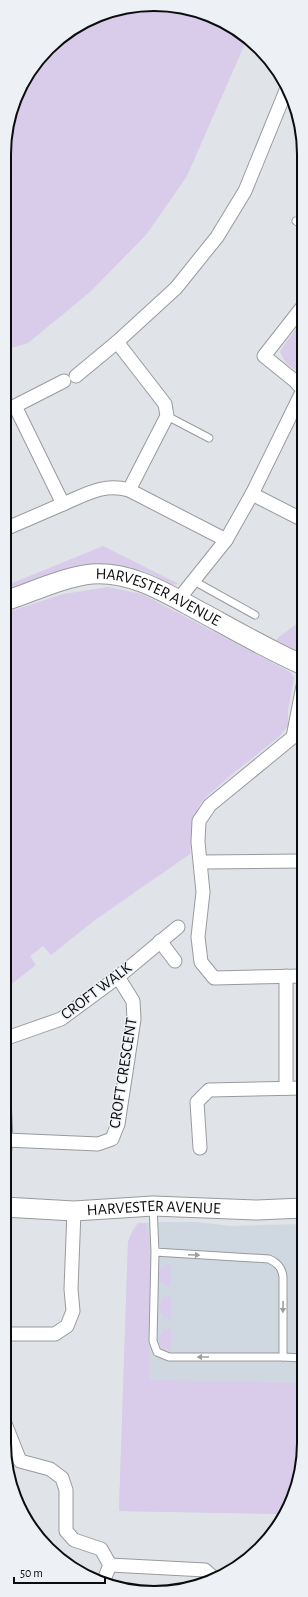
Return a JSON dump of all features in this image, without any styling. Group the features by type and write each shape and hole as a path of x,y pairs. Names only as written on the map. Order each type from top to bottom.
{"street":[{"path":"11,408 70,378 117,342 176,288 217,237 244,190 284,95"},
{"path":"297,314 264,356 297,383"},
{"path":"117,342 165,404 167,416 129,490"},
{"path":"178,600 226,540 252,494 297,402"},
{"path":"11,410 63,504"},
{"path":"11,526 104,487 116,486 129,490 226,540"},
{"path":"252,494 297,517"},
{"name":"HARVESTER AVENUE","path":"11,599 76,578 107,574 143,582 281,656 297,663"},
{"path":"297,732 293,737 210,805 199,821 198,842 202,862 203,892 198,936 202,962 214,978 297,976"},
{"path":"202,862 297,860"},
{"name":"CROFT WALK","path":"11,1036 61,1019 118,977 178,927"},
{"path":"160,941 175,960"},
{"path":"286,976 286,1088"},
{"name":"CROFT CRESCENT","path":"11,1140 98,1144 112,1139 118,1124 134,1019 133,1001 118,977"},
{"path":"200,1148 197,1102 209,1090 297,1088"},
{"name":"HARVESTER AVENUE","path":"11,1207 74,1211 153,1206 257,1210 297,1208"},
{"path":"11,1334 55,1334 67,1326 73,1311 71,1289 74,1211"},
{"path":"11,1438 20,1461 50,1469 62,1478 66,1490 66,1531 74,1540 101,1549 110,1565"},
{"path":"110,1565 205,1570 210,1574"},
{"path":"105,1577 110,1565"}],"lane":[{"path":"167,416 209,438"},
{"path":"194,581 255,614"},
{"path":"153,1206 155,1252 153,1341 157,1352 169,1357 297,1358"},
{"path":"155,1252 269,1259 277,1263 282,1270 283,1277 283,1358"}],"shaded area":[{"path":"145,11 173,12 209,22 226,30 245,44 187,176 146,235 90,292 28,343 11,348 11,145 16,117 30,82 46,60 60,46 83,30 99,22 117,16"},
{"path":"297,328 297,371 285,362 280,352"},
{"path":"103,546 179,584 173,585 149,573 128,567 110,565 92,566 57,573 11,589 11,584"},
{"path":"108,587 142,594 290,672 294,678 288,710 288,726 279,737 236,771 206,797 199,806 193,822 190,854 95,920 51,955 43,946 30,956 36,965 11,985 11,611 63,594"},
{"path":"297,624 297,650 276,640"},
{"path":"196,1222 231,1226 297,1224 297,1452 292,1480 286,1498 278,1514 119,1511 128,1242 138,1223"},
{"path":"138,1223 145,1224 150,1246 148,1341 149,1380 297,1383 296,1462 286,1498 278,1514 119,1511 128,1242"},
{"path":"170,1263 171,1287 160,1281 159,1275 160,1269 164,1265"},
{"path":"171,1296 171,1319 164,1317 158,1308 163,1298"},
{"path":"171,1329 171,1351 161,1347 158,1340 163,1330"}]}
